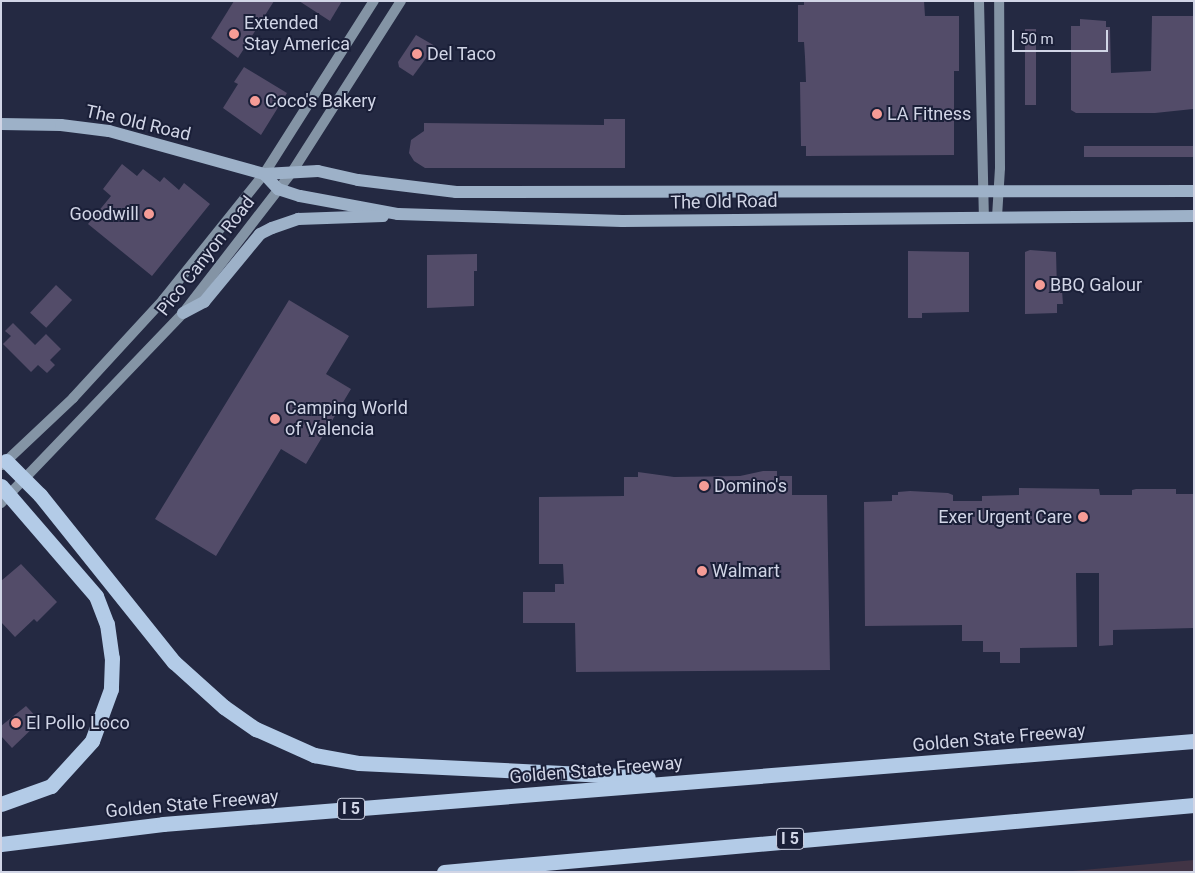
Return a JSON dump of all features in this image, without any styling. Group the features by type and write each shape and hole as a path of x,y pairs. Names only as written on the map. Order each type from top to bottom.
{"highway":[{"path":"4,463 26,479 174,662 224,707 256,729 314,755 359,763 702,781"},
{"path":"1,804 52,786 76,762 92,742 111,689 107,624 96,596 4,495"},
{"name":"Golden State Freeway","path":"1,844 164,824 1194,741"},
{"name":"I 5","path":"444,872 1194,804"}],"main road":[{"name":"Pico Canyon Road","path":"4,463 73,398 136,330 264,174 374,1"},
{"name":"Pico Canyon Road","path":"4,495 26,479 183,313 292,172 401,1"},
{"path":"979,1 983,192 990,217"},
{"path":"990,217 998,193 999,1"},
{"name":"The Old Road","path":"1,124 61,125 109,132 264,174 318,171 358,180 456,192 998,193 1194,191"},
{"path":"264,174 278,189"},
{"name":"The Old Road","path":"278,189 398,214 622,221 1194,216"},
{"path":"183,313 204,302 260,234 272,228 298,219 350,219 398,214"}],"shaded area":[{"path":"1194,860 1194,872 1061,872"}],"building":[{"name":"Extended Stay America","path":"234,1 274,1 238,58 211,38"},
{"name":"Extended Stay America","path":"299,1 342,1 330,21"},
{"path":"804,1 924,1 925,16 959,16 959,71 954,71 954,155 806,156 806,146 801,146 800,82 806,82 804,42 798,42 798,5 804,5"},
{"path":"1152,16 1194,16 1193,109 1155,113 1076,113 1071,110 1071,26 1080,26 1080,19 1106,21 1106,27 1110,27 1111,73 1151,71"},
{"path":"1025,29 1036,29 1036,105 1025,105"},
{"name":"Del Taco","path":"416,35 435,46 413,76 399,67 398,62"},
{"name":"Coco's Bakery","path":"244,67 287,93 261,135 223,108 238,84 234,82"},
{"path":"604,119 625,119 625,168 425,168 414,161 409,153 411,140 424,131 424,123 604,125"},
{"path":"1084,146 1194,146 1194,157 1084,157"},
{"name":"Goodwill","path":"122,164 137,176 143,169 160,182 164,177 179,190 184,183 210,204 152,276 88,224 111,196 103,189"},
{"name":"BBQ Galour","path":"1030,250 1056,252 1057,290 1062,290 1063,304 1057,304 1057,313 1025,314 1025,252"},
{"path":"908,251 969,252 969,312 922,313 922,318 908,318"},
{"path":"477,254 477,271 474,271 474,306 427,308 427,255"},
{"path":"56,285 72,300 46,328 30,313"},
{"name":"Camping World of Valencia","path":"289,300 349,336 326,374 351,389 306,464 281,449 216,556 155,519"},
{"path":"13,323 35,345 46,334 61,349 50,360 55,365 47,373 38,365 31,372 3,344 11,336 5,331"},
{"name":"Walmart","path":"763,471 777,471 777,476 792,476 792,495 827,495 830,670 576,672 575,623 523,623 523,592 555,592 555,584 564,584 563,564 539,564 539,497 624,496 624,477 638,477 638,472 674,477 740,476"},
{"path":"1019,488 1099,489 1100,495 1132,495 1132,490 1136,489 1176,489 1176,494 1194,494 1194,628 1113,630 1113,645 1099,646 1099,573 1076,573 1077,647 1020,648 1020,663 1000,663 1000,652 983,652 983,641 962,641 962,625 865,626 864,502 892,501 892,495 898,495 898,492 910,491 948,493 953,495 953,501 982,501 982,496 1019,495"},
{"path":"21,564 57,602 37,622 34,619 15,637 1,622 1,581"},
{"path":"26,706 40,721 12,748 1,736 1,726"}],"place":[{"name":"Extended Stay America","path":"234,34"},
{"name":"Del Taco","path":"417,54"},
{"name":"Coco's Bakery","path":"255,101"},
{"name":"LA Fitness","path":"877,114"},
{"name":"Goodwill","path":"149,214"},
{"name":"BBQ Galour","path":"1040,285"},
{"name":"Camping World of Valencia","path":"275,419"},
{"name":"Domino's","path":"704,486"},
{"name":"Exer Urgent Care","path":"1083,517"},
{"name":"Walmart","path":"702,571"},
{"name":"El Pollo Loco","path":"16,723"}]}
